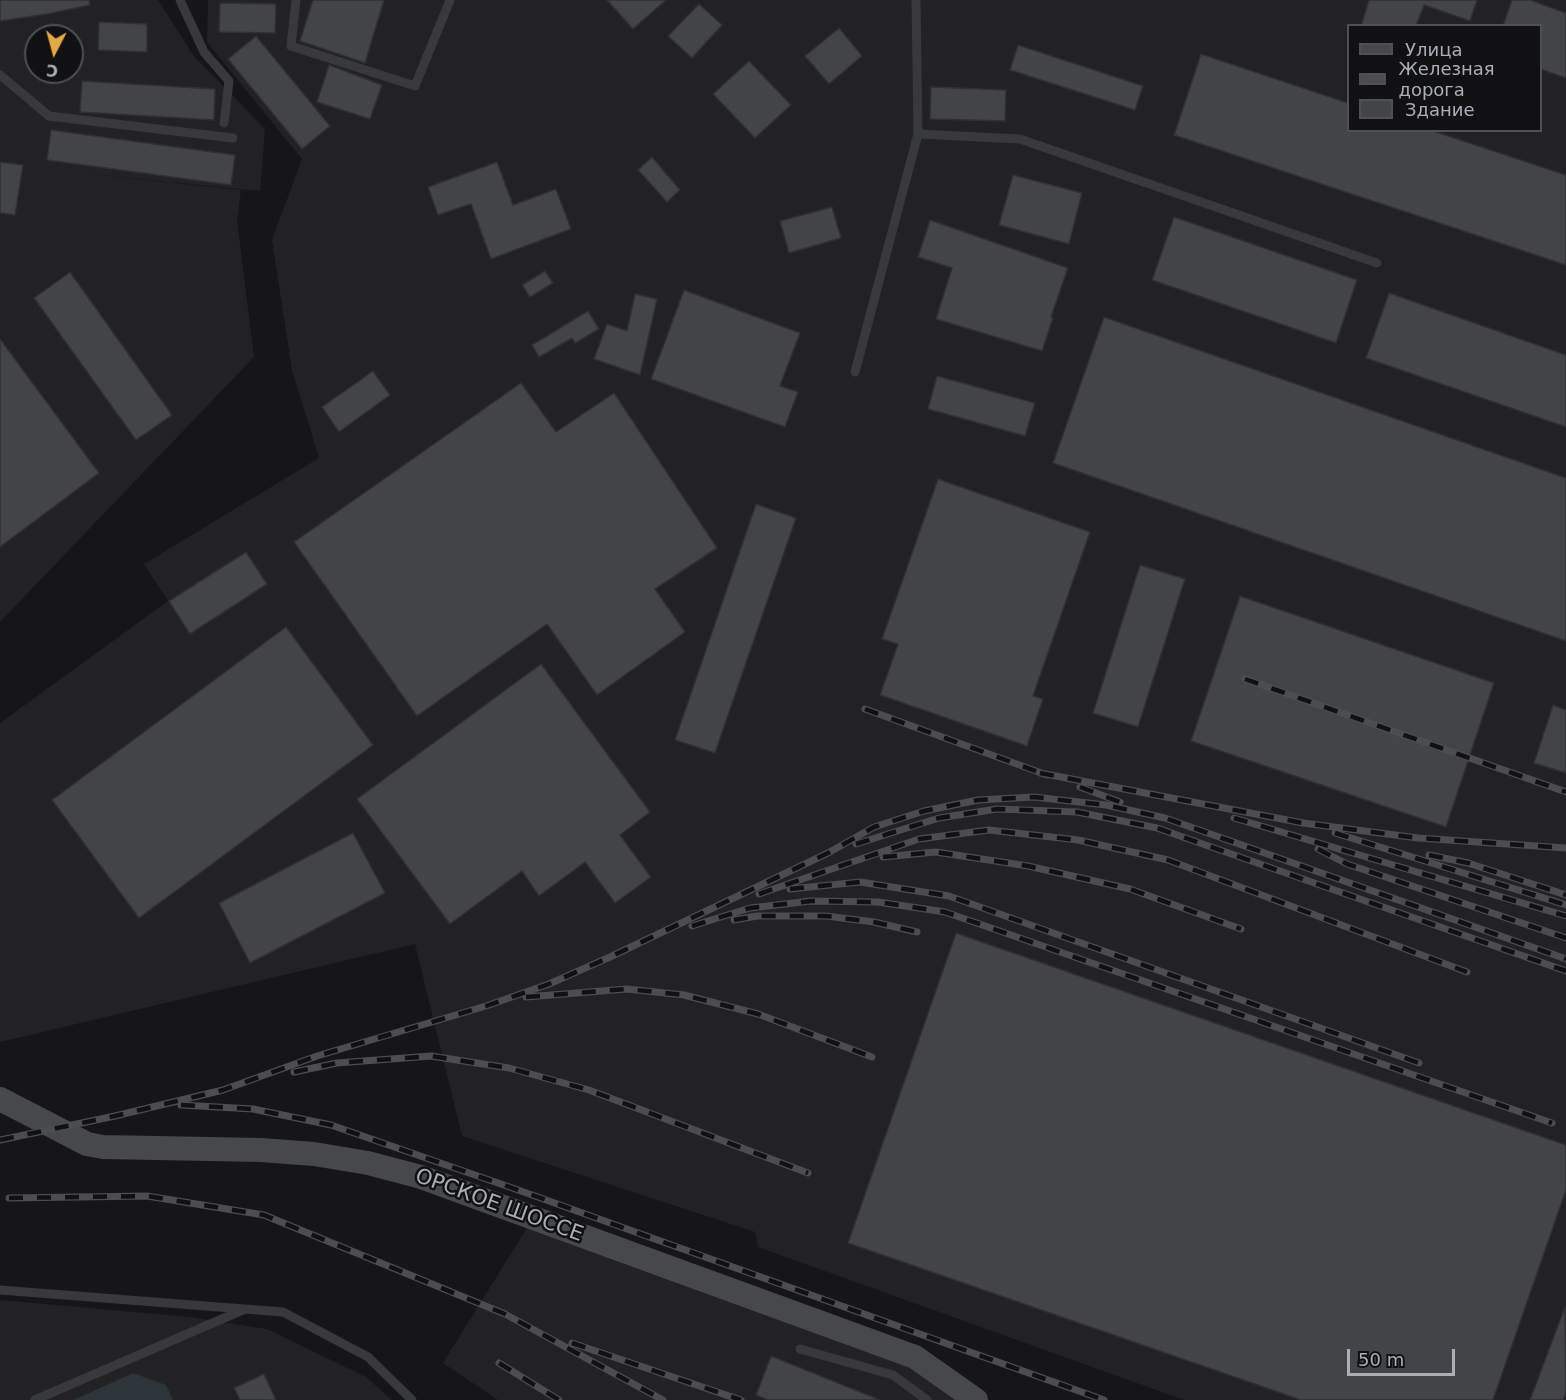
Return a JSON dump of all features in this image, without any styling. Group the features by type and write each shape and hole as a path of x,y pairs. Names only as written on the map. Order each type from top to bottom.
{"street":[{"name":"ОРСКОЕ ШОССЕ","path":"0,1100 87,1144 103,1147 261,1150 314,1154 368,1163 421,1177 915,1357 976,1400"}],"lane":[{"path":"180,0 204,52 229,81 224,123"},
{"path":"296,0 291,46 415,86 450,0"},
{"path":"855,372 918,134 916,0"},
{"path":"0,75 49,116 233,138"},
{"path":"918,134 1020,139 1377,263"},
{"path":"0,1290 283,1312 368,1357 412,1400"},
{"path":"35,1400 248,1308"},
{"path":"800,1349 893,1375 927,1400"}],"shaded area":[{"path":"0,0 158,0 193,55 265,129 260,191 69,172 241,190 237,220 254,357 0,622"},
{"path":"208,0 1566,0 1566,1400 1184,1400 758,1247 755,1232 462,1136 415,944 0,1042 0,723 168,601 144,564 319,458 292,370 272,240 302,159 207,42"},
{"path":"530,1223 902,1356 964,1400 498,1400 443,1363"},
{"path":"0,1300 189,1317 267,1329 366,1377 392,1400 0,1400"},
{"path":"133,1373 166,1385 173,1400 74,1400"}],"building":[{"path":"0,0 89,0 90,5 0,21"},
{"path":"313,0 384,0 365,63 300,41"},
{"path":"607,0 666,0 633,29"},
{"path":"1369,0 1477,0 1470,21 1424,5 1417,24 1362,24"},
{"path":"1512,0 1530,0 1566,13 1566,78 1542,70 1542,24 1504,24"},
{"path":"220,3 276,4 275,33 219,32"},
{"path":"699,4 722,25 692,58 668,36"},
{"path":"99,22 147,24 147,52 98,50"},
{"path":"839,28 862,56 829,84 805,56"},
{"path":"256,36 330,126 302,149 228,59"},
{"path":"1018,45 1143,86 1135,110 1010,70"},
{"path":"1201,54 1347,103 1347,132 1436,132 1566,175 1566,265 1174,135"},
{"path":"749,61 791,105 755,138 713,94"},
{"path":"329,65 382,85 370,119 317,102"},
{"path":"84,81 215,89 214,120 80,112 82,84"},
{"path":"931,87 1006,90 1005,121 930,119"},
{"path":"51,130 235,155 231,185 47,160"},
{"path":"652,157 680,190 667,202 638,170"},
{"path":"0,162 23,165 15,215 0,213"},
{"path":"497,162 513,205 556,189 571,229 491,259 471,204 438,215 428,187"},
{"path":"1013,175 1082,193 1069,244 999,225"},
{"path":"832,207 841,238 789,253 780,221"},
{"path":"1174,217 1357,280 1336,343 1152,280"},
{"path":"930,220 1068,268 1042,351 936,319 952,268 918,257"},
{"path":"545,271 553,283 530,297 522,285"},
{"path":"70,272 172,415 136,440 34,298"},
{"path":"684,290 800,333 780,386 798,392 785,427 651,379"},
{"path":"1389,293 1566,355 1566,427 1366,358"},
{"path":"635,294 657,299 640,375 594,359 607,324 627,331"},
{"path":"588,311 599,329 575,343 572,338 539,357 532,345"},
{"path":"1104,317 1566,478 1566,641 1053,463"},
{"path":"0,339 99,473 0,547"},
{"path":"373,371 390,395 339,432 322,407"},
{"path":"937,376 1035,403 1025,436 928,409"},
{"path":"521,383 556,432 614,393 717,548 655,589 685,632 597,695 547,624 417,716 294,542"},
{"path":"938,479 1090,532 1033,696 1043,699 1027,746 880,695 898,644 882,639"},
{"path":"756,504 796,518 715,753 675,740"},
{"path":"246,552 267,584 190,634 169,601"},
{"path":"1140,565 1185,579 1138,727 1093,713"},
{"path":"1240,596 1494,683 1446,827 1191,741"},
{"path":"286,627 373,745 139,918 52,800"},
{"path":"541,664 650,812 620,835 651,877 615,903 585,862 539,896 522,871 450,924 357,799"},
{"path":"1553,705 1566,710 1566,773 1534,763"},
{"path":"353,833 385,893 250,963 219,903"},
{"path":"956,933 1566,1145 1566,1190 1493,1400 1301,1400 848,1243"},
{"path":"1565,1307 1566,1393 1563,1400 1530,1400"},
{"path":"771,1356 880,1400 768,1400 756,1395"},
{"path":"264,1374 276,1400 240,1400 234,1388"}],"railway":[{"path":"1245,679 1566,792"},
{"path":"865,709 1047,775"},
{"path":"1040,773 1303,823 1418,838 1566,848"},
{"path":"1080,787 1120,802"},
{"path":"0,1140 223,1090 317,1056 486,1006 549,984 610,957 828,853 874,827 924,811 978,800 1034,797 1106,805 1165,818 1566,959"},
{"path":"856,844 939,818 997,809 1077,812 1157,828 1566,971"},
{"path":"1234,818 1566,916"},
{"path":"759,894 919,839 989,830 1078,840 1168,860 1467,972"},
{"path":"1335,833 1566,905"},
{"path":"1318,849 1347,864 1566,938"},
{"path":"883,857 936,852 1028,866 1130,889 1241,929"},
{"path":"1429,855 1468,863 1566,895"},
{"path":"790,889 860,882 949,896 1419,1063"},
{"path":"692,926 750,908 811,901 878,902 945,912 1552,1123"},
{"path":"734,920 757,916 826,916 874,922 917,932"},
{"path":"526,997 627,989 684,995 758,1014 872,1057"},
{"path":"294,1072 337,1063 431,1056 509,1068 589,1090 808,1173"},
{"path":"181,1105 253,1109 331,1125 1104,1400"},
{"path":"9,1198 147,1196 264,1215 505,1314 663,1400"},
{"path":"572,1343 741,1400"},
{"path":"499,1363 559,1400"}]}
